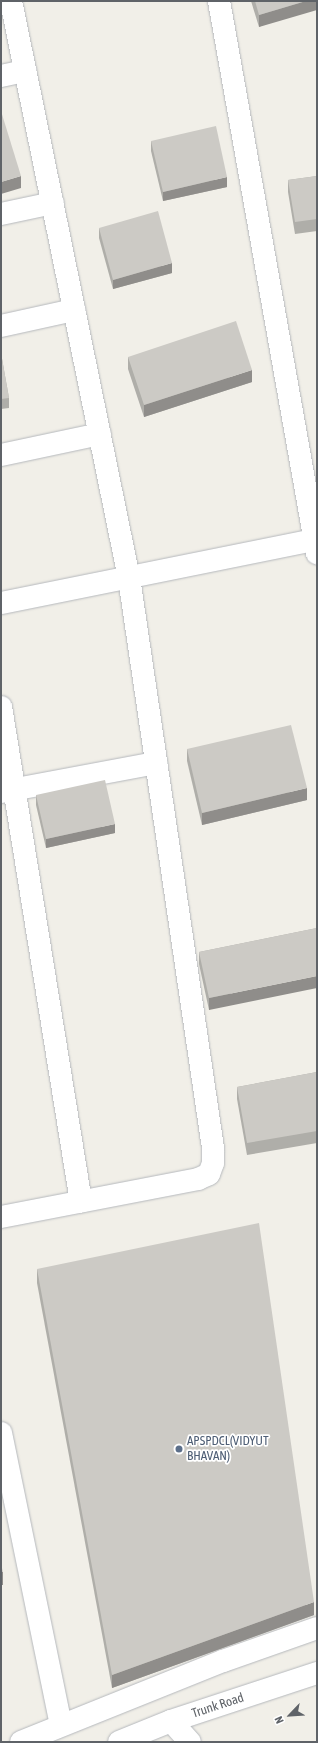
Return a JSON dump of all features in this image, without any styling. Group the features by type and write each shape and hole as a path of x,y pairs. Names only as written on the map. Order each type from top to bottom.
{"street":[{"path":"1,1217 198,1179 209,1174 213,1164 213,1148 129,578 11,1"},
{"path":"1,603 316,544 219,1"},
{"path":"1,76 25,71"},
{"path":"1,214 52,203"},
{"path":"1,326 74,310"},
{"path":"1,456 100,434"},
{"path":"1,706 8,791 81,1202"},
{"path":"8,791 156,763"},
{"path":"2,1444 61,1726"},
{"path":"21,1742 223,1661 317,1628"},
{"name":"Trunk Road","path":"120,1742 171,1722 317,1673"},
{"path":"171,1722 190,1742"}],"building":[{"path":"255,1 306,1 259,15"},
{"path":"1,111 21,176 1,182"},
{"path":"216,126 227,177 163,192 151,141"},
{"path":"317,176 317,219 295,222 288,180"},
{"path":"158,211 172,263 113,280 99,228"},
{"path":"236,321 252,370 144,405 128,357"},
{"path":"1,353 9,398 1,399"},
{"path":"291,725 307,788 202,813 187,749"},
{"path":"105,780 115,824 46,839 36,795"},
{"path":"317,928 317,976 209,998 199,952"},
{"path":"317,1072 317,1131 247,1143 237,1087"},
{"name":"APSPDCL(VIDYUT BHAVAN)","path":"259,1223 314,1602 112,1675 37,1269"}],"place":[{"name":"APSPDCL(VIDYUT BHAVAN)","path":"179,1449"}]}
